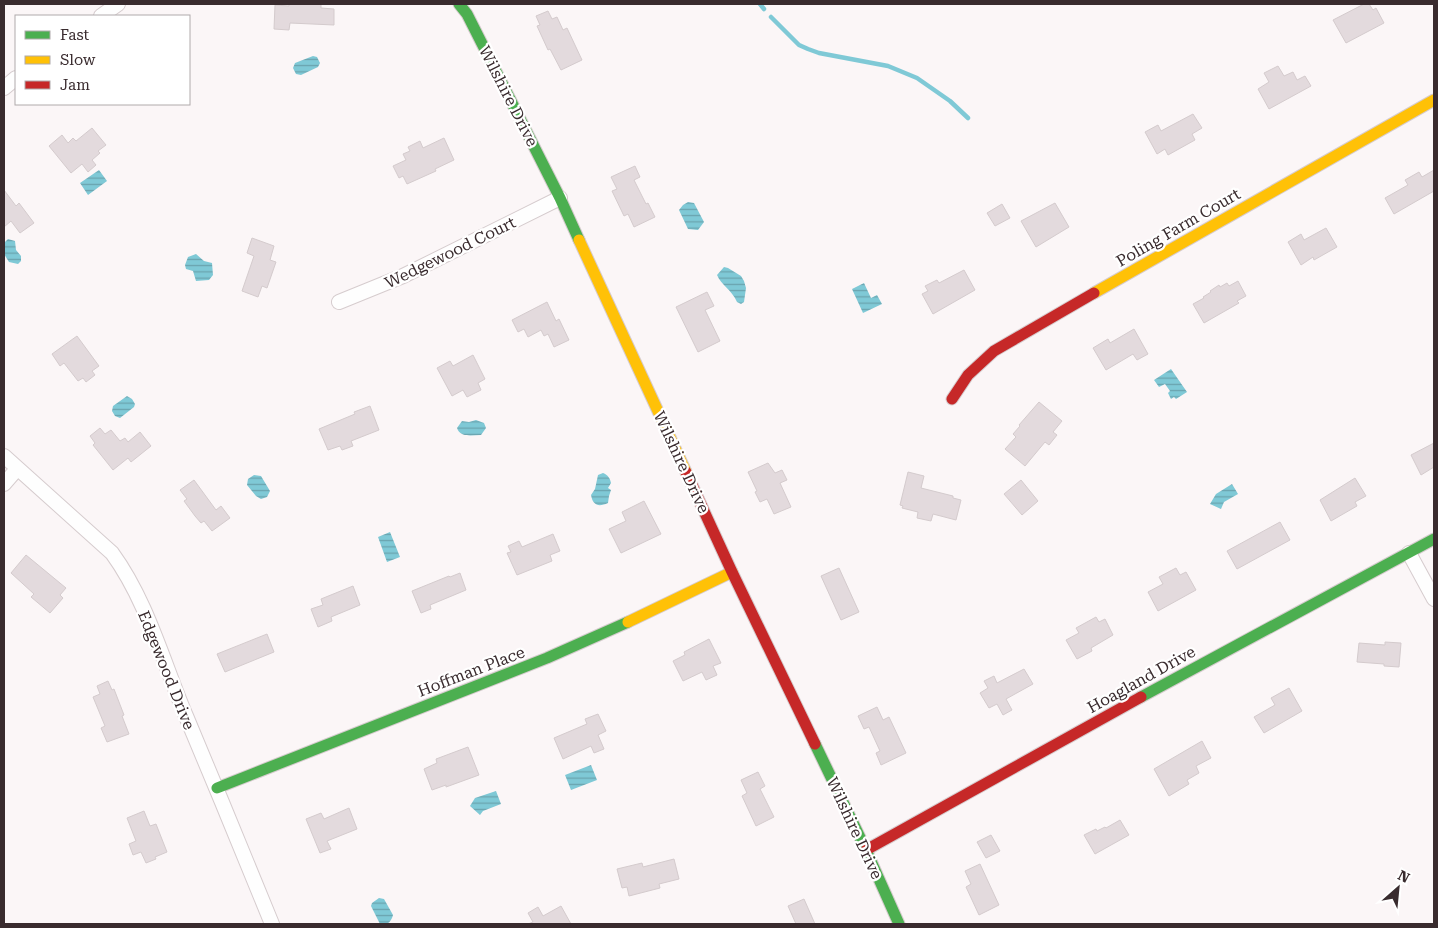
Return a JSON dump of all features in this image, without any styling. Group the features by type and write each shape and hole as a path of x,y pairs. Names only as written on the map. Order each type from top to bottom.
{"street":[{"path":"102,15 118,4"},
{"name":"Wilshire Drive","path":"459,4 467,14 560,198 732,572 900,924"},
{"path":"4,88 15,79"},
{"name":"Poling Farm Court","path":"952,398 962,379 972,368 1002,345 1434,100"},
{"name":"Wedgewood Court","path":"339,302 404,276 560,198"},
{"name":"Edgewood Drive","path":"4,456 112,553 123,568 149,622 272,924"},
{"path":"4,484 17,469"},
{"name":"Hoagland Drive","path":"866,850 1117,710 1434,539"},
{"path":"1408,553 1434,599"},
{"name":"Hoffman Place","path":"217,788 548,658 614,629 732,572"}],"water":[{"path":"313,56 317,57 320,63 318,67 301,75 296,74 293,68 295,63"},
{"path":"99,170 107,181 88,195 80,183"},
{"path":"688,202 694,203 704,222 698,230 688,229 679,210"},
{"path":"8,239 15,241 16,250 21,256 21,261 18,264 9,262 4,254 4,243"},
{"path":"196,254 204,261 212,263 213,275 209,280 196,281 193,271 186,269 185,265 188,257"},
{"path":"724,267 741,276 744,281 746,288 744,302 741,304 737,302 717,275"},
{"path":"864,283 871,298 877,295 882,304 863,313 852,289"},
{"path":"1171,369 1187,392 1176,399 1174,397 1171,399 1168,393 1170,391 1165,384 1159,387 1154,380"},
{"path":"127,396 132,399 135,404 134,407 120,418 115,416 112,411 113,406"},
{"path":"476,420 484,423 486,428 481,435 464,435 457,428 462,421"},
{"path":"603,473 610,480 611,483 608,488 611,490 608,503 597,505 591,495 595,489 598,475"},
{"path":"254,475 261,476 270,491 267,497 261,499 256,496 247,485 248,479"},
{"path":"1232,484 1238,494 1224,502 1221,509 1210,504 1216,494"},
{"path":"390,532 400,557 387,562 378,537"},
{"path":"591,765 597,780 571,790 565,775"},
{"path":"496,791 501,804 483,811 480,815 470,806 475,798"},
{"path":"379,898 384,899 393,915 390,921 385,924 380,924 371,906"}],"building":[{"path":"289,4 321,4 321,8 334,9 334,25 290,23 289,30 274,29 275,5 289,6"},
{"path":"1364,4 1369,4 1373,10 1376,8 1384,23 1346,43 1333,20"},
{"path":"548,11 552,19 557,17 563,30 567,28 582,60 561,70 550,49 548,50 537,26 540,25 536,16"},
{"path":"1278,66 1284,76 1293,72 1297,80 1305,76 1311,86 1269,109 1258,89 1269,82 1264,73"},
{"path":"1193,114 1202,128 1192,134 1195,140 1168,155 1165,149 1157,154 1145,132 1158,125 1161,131"},
{"path":"92,128 106,145 98,151 100,153 92,160 96,165 88,172 82,164 71,173 49,146 62,135 68,143 73,138 76,141"},
{"path":"444,138 454,160 435,169 436,171 407,184 403,176 399,178 393,166 406,160 403,154 410,151 408,147 420,141 423,148"},
{"path":"635,166 640,177 634,180 655,217 634,227 628,214 624,216 612,191 617,189 611,177"},
{"path":"1434,170 1434,191 1394,214 1385,198 1408,185 1405,180 1419,172 1422,177"},
{"path":"4,190 16,206 19,203 34,223 20,233 11,221 4,227"},
{"path":"1055,203 1069,227 1036,247 1021,221"},
{"path":"1002,204 1010,218 995,226 987,213"},
{"path":"1326,228 1337,247 1314,260 1313,257 1301,265 1288,242 1301,234 1304,240"},
{"path":"252,238 274,246 270,260 276,262 267,288 262,286 258,297 242,291 254,256 247,253"},
{"path":"964,270 975,290 933,314 922,294 928,291 925,286 937,280 939,283"},
{"path":"1238,281 1246,296 1237,301 1239,303 1204,323 1193,304 1204,298 1219,285 1220,287 1227,283 1229,286"},
{"path":"707,292 714,306 705,310 720,341 698,352 676,307"},
{"path":"547,302 556,321 559,319 569,340 554,347 548,334 544,336 541,330 528,337 524,329 518,332 512,320"},
{"path":"1134,329 1148,354 1137,360 1133,354 1106,370 1093,348 1108,339 1110,343"},
{"path":"77,336 99,366 92,371 95,375 86,382 83,378 78,381 64,363 60,366 52,354"},
{"path":"473,355 485,379 478,383 481,390 467,397 463,390 452,396 437,368 450,361 453,366"},
{"path":"1039,402 1062,421 1053,432 1057,435 1049,445 1045,442 1025,466 1005,449 1016,437 1013,434 1019,425"},
{"path":"370,406 379,430 351,441 353,446 342,450 340,446 328,450 319,429"},
{"path":"100,428 105,434 111,430 120,441 125,438 128,442 140,432 151,446 131,462 128,458 113,470 93,445 95,443 90,436"},
{"path":"1434,443 1434,467 1421,475 1411,455"},
{"path":"768,463 775,473 782,470 787,480 780,483 791,507 774,514 767,499 760,502 748,472"},
{"path":"908,472 924,476 921,488 953,496 953,498 961,500 956,520 933,514 931,521 917,518 918,512 902,508 903,506 900,505"},
{"path":"1355,478 1366,496 1355,502 1357,506 1331,521 1320,500"},
{"path":"194,480 216,510 221,506 230,518 212,531 204,521 201,523 195,516 184,501 187,499 180,490"},
{"path":"1021,480 1038,501 1022,515 1004,494"},
{"path":"644,501 661,534 621,553 609,529 626,521 622,512"},
{"path":"1280,522 1290,540 1237,569 1227,551"},
{"path":"553,534 560,551 550,555 552,561 517,575 507,553 511,552 508,546 519,541 522,547"},
{"path":"26,555 66,588 60,595 63,598 50,613 31,597 34,594 11,573"},
{"path":"839,568 859,612 841,620 821,576"},
{"path":"1176,568 1180,575 1186,572 1196,590 1158,611 1148,592 1163,584 1159,577"},
{"path":"460,573 466,590 430,605 431,609 421,613 412,591"},
{"path":"353,586 360,605 331,617 332,621 318,627 311,609 323,605 321,599"},
{"path":"1096,617 1099,622 1105,619 1113,635 1091,648 1092,651 1077,659 1066,640 1079,633 1076,628"},
{"path":"267,634 274,652 225,672 217,654"},
{"path":"709,639 721,663 713,666 717,675 706,680 702,672 683,681 673,661 685,655 684,652"},
{"path":"1385,642 1401,643 1399,667 1357,662 1359,643 1385,645"},
{"path":"1024,669 1033,684 1006,699 1012,710 1003,715 997,704 989,708 980,693 988,688 984,681 994,676 997,683"},
{"path":"108,681 112,690 114,689 129,734 107,742 101,728 105,726 93,697 100,694 97,686"},
{"path":"1289,688 1302,711 1264,733 1254,717 1275,705 1271,698"},
{"path":"877,707 883,720 889,717 906,753 881,765 876,753 880,751 869,727 864,729 858,716"},
{"path":"598,714 606,731 598,735 604,749 594,753 591,746 563,759 554,738 587,724 585,719"},
{"path":"1202,741 1211,758 1196,766 1199,773 1187,780 1189,784 1169,796 1154,769"},
{"path":"468,747 479,775 432,790 424,769 437,763 436,759"},
{"path":"758,772 765,786 760,789 774,817 756,826 742,796 747,793 741,780"},
{"path":"349,808 357,829 327,841 331,849 320,853 306,819 321,813 324,819"},
{"path":"144,811 150,826 156,824 167,852 146,863 141,852 133,855 129,844 136,841 127,818"},
{"path":"1120,820 1129,835 1095,854 1084,835 1096,829 1097,831 1106,828"},
{"path":"991,835 1000,851 986,858 977,842"},
{"path":"674,859 679,879 659,884 660,888 629,896 627,887 622,888 617,869 642,863 643,867"},
{"path":"980,864 999,905 979,915 966,887 971,884 965,871"},
{"path":"804,899 815,924 796,924 788,906"},
{"path":"561,906 571,924 528,924 533,922 528,913 538,907 543,916"}],"waterway":[{"path":"760,4 764,9"},
{"path":"771,17 799,45 808,49 819,53 888,66 917,78 950,101 968,118"}],"traffic: fast":[{"path":"459,4 467,14 560,198 579,240"},
{"path":"1141,697 1434,539"},
{"path":"217,788 547,658 628,622"},
{"path":"815,744 899,924"}],"traffic: slow":[{"path":"1094,293 1434,100"},
{"path":"579,240 686,472"},
{"path":"628,622 732,572"}],"traffic: jam":[{"path":"952,399 968,375 994,351 1094,293"},
{"path":"686,472 815,744"},
{"path":"866,850 1141,697"}]}
